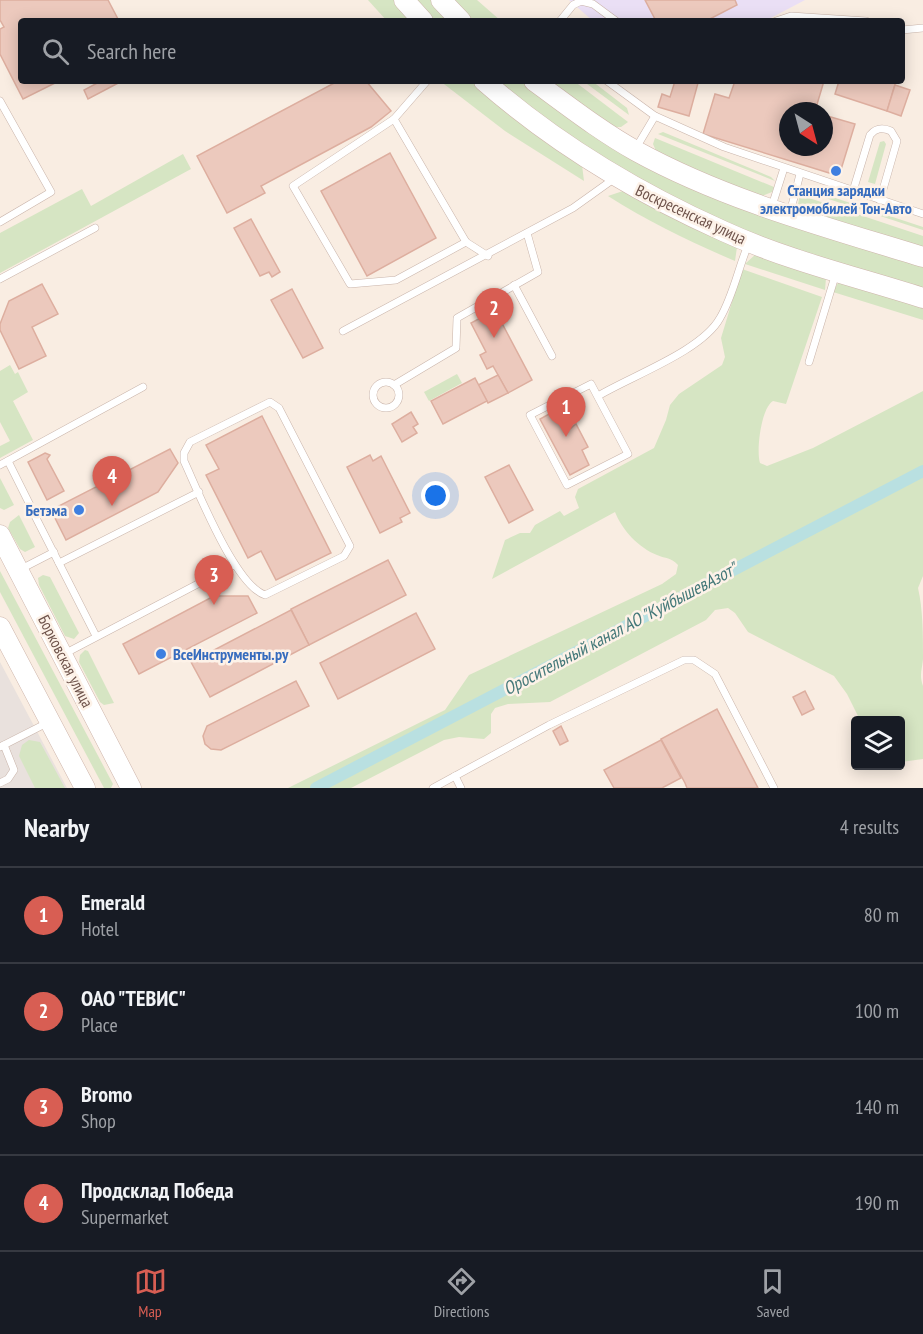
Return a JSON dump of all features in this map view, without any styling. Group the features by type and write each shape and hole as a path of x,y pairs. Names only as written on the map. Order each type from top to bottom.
{"main road":[{"path":"404,0 420,18"},
{"path":"441,0 458,18"},
{"name":"Воскресенская улица","path":"487,84 513,106 615,178 750,242 923,298"},
{"name":"Воскресенская улица","path":"538,84 635,150 684,175 780,212 923,257"},
{"name":"Борковская улица","path":"0,535 63,654 129,787"},
{"path":"2,637 85,788"}],"lane":[{"path":"562,18 573,5 581,1 593,4 612,18"},
{"path":"785,18 791,16 821,18"},
{"path":"905,30 923,28"},
{"path":"424,84 394,119 293,186 350,284 396,280 466,242"},
{"path":"611,84 654,116 724,147 923,214"},
{"path":"0,101 51,192 0,222"},
{"path":"635,150 654,116"},
{"path":"394,119 466,242 488,256"},
{"path":"854,191 870,135 874,130 884,128 891,130 897,141 880,200"},
{"path":"780,212 784,168"},
{"path":"780,212 800,174"},
{"path":"343,331 488,256 573,208 615,178"},
{"path":"0,279 95,228"},
{"path":"394,385 456,348 457,318 538,272 528,233"},
{"path":"598,396 695,345 710,333 727,305 750,242"},
{"path":"809,362 837,271"},
{"path":"514,285 552,356"},
{"path":"591,384 598,396 628,454 567,486 530,415 591,384"},
{"path":"0,465 143,387"},
{"path":"270,402 279,408 349,541 348,552 272,594 259,593 234,565 199,492 184,461 184,453 190,442 270,402"},
{"path":"8,461 30,505"},
{"path":"59,563 199,492"},
{"path":"34,514 96,636"},
{"path":"19,571 54,552"},
{"path":"63,654 234,565"},
{"path":"433,788 549,725 684,660 700,663 715,674 774,788"},
{"path":"0,783 8,779 14,770 2,746 50,722"},
{"path":"455,776 461,788"}],"shaded area":[{"path":"569,0 805,0 771,18 590,18"},
{"path":"0,662 67,788 0,788"}],"green space":[{"path":"368,0 395,0 411,18 384,18"},
{"path":"412,0 433,0 450,18 428,18"},
{"path":"450,0 477,0 498,18 469,18"},
{"path":"444,84 477,84 582,165 584,181 505,131"},
{"path":"498,84 528,84 611,142 923,266 923,290 788,248 723,223 616,170"},
{"path":"550,84 578,84 628,122 621,127 613,127"},
{"path":"587,84 596,84 627,108 629,115"},
{"path":"663,132 771,177 775,181 658,134"},
{"path":"655,138 774,187 772,192 757,198 656,151 653,144"},
{"path":"884,141 886,144 875,184 868,182 880,142"},
{"path":"183,154 191,169 0,273 0,233 82,189 91,206"},
{"path":"805,188 923,227 923,230 801,190"},
{"path":"623,191 737,247 735,261 670,231 608,196"},
{"path":"800,195 923,236 923,252 801,212 798,204"},
{"path":"757,253 826,278 825,290 745,264"},
{"path":"742,269 822,297 786,404 773,401 765,412 759,440 759,457 760,463 767,466 813,448 923,391 923,576 918,588 923,632 921,676 923,759 905,761 905,716 858,716 847,694 834,676 748,632 735,613 728,608 715,610 706,620 550,702 508,704 495,708 491,714 491,733 484,739 459,737 444,740 351,788 288,788 445,710 469,675 662,584 676,574 678,565 671,559 650,552 632,538 615,512 492,579 505,540 520,533 530,533 535,525 560,511 564,516 579,508 575,497 578,489 654,448 670,405 679,394 722,365 725,357 721,338"},
{"path":"839,281 923,304 923,320 833,292"},
{"path":"10,365 15,374 18,372 28,392 13,401 33,440 0,458 0,446 10,441 0,422 0,371"},
{"path":"457,374 462,383 429,401 424,392"},
{"path":"0,478 14,505 4,510 0,508"},
{"path":"19,515 35,547 25,552 20,549 8,528 10,522"},
{"path":"0,571 113,784 111,788 104,788 0,592"},
{"path":"43,575 50,577 79,633 74,639 65,636 39,585 38,578"},
{"path":"85,650 88,651 114,703 104,705 100,702 79,662 80,655"},
{"path":"29,740 40,742 65,788 35,788 19,756 22,745"}],"building":[{"path":"0,0 108,0 117,18 18,18 18,84 53,84 23,99 0,54 0,29 4,27 0,20"},
{"path":"645,0 735,0 737,5 712,18 654,18"},
{"path":"95,84 116,84 88,99 84,90"},
{"path":"332,84 368,84 391,111 371,127 261,186 265,193 227,213 197,156"},
{"path":"674,84 698,84 689,116 658,107 662,94 670,97"},
{"path":"734,84 823,84 818,102 779,102 779,156 833,156 833,118 855,124 839,176 703,134 715,94 729,98"},
{"path":"838,84 895,84 887,111 835,94"},
{"path":"895,85 910,90 901,116 887,111"},
{"path":"390,153 436,238 367,276 321,191"},
{"path":"251,219 280,272 272,277 269,272 260,276 234,228"},
{"path":"42,284 58,314 32,327 46,356 19,369 0,330 0,324 9,301"},
{"path":"292,289 323,348 303,358 271,300"},
{"path":"495,310 532,380 508,393 493,366 487,369 480,355 486,352 471,323"},
{"path":"498,375 508,393 488,403 478,385"},
{"path":"475,378 487,401 443,424 431,401"},
{"path":"560,408 571,428 576,424 588,447 582,450 589,465 570,475 540,419"},
{"path":"411,412 418,424 413,427 417,433 402,442 392,424"},
{"path":"262,416 331,553 276,580 261,551 248,558 206,475 219,469 206,445"},
{"path":"170,449 178,463 158,492 66,540 51,510"},
{"path":"45,453 50,455 47,459 64,491 47,500 28,462"},
{"path":"370,455 373,461 381,456 410,513 400,518 402,522 380,533 347,467"},
{"path":"509,465 533,510 509,523 485,477"},
{"path":"388,560 406,595 309,645 291,609"},
{"path":"214,596 248,596 257,613 139,674 123,644"},
{"path":"291,610 309,645 210,697 191,662"},
{"path":"416,613 435,649 338,699 320,663"},
{"path":"296,681 309,706 221,750 211,749 205,744 203,736 207,726"},
{"path":"805,691 814,709 802,715 793,697"},
{"path":"717,709 758,788 687,788 661,739"},
{"path":"561,726 568,741 560,745 553,731"},
{"path":"661,740 681,778 662,788 614,788 604,770"}],"waterway":[{"name":"Оросительный канал АО \"КуйбышевАзот\"","path":"316,788 923,471"}],"place":[{"name":"Станция зарядки электромобилей Тон-Авто","path":"836,171"},
{"name":"ОАО \"ТЕВИС\"","path":"494,338"},
{"name":"Emerald","path":"566,437"},
{"name":"Продсклад Победа","path":"112,506"},
{"name":"Бетэма","path":"79,510"},
{"name":"Bromo","path":"214,605"},
{"name":"ВсеИнструменты.ру","path":"161,654"}]}
